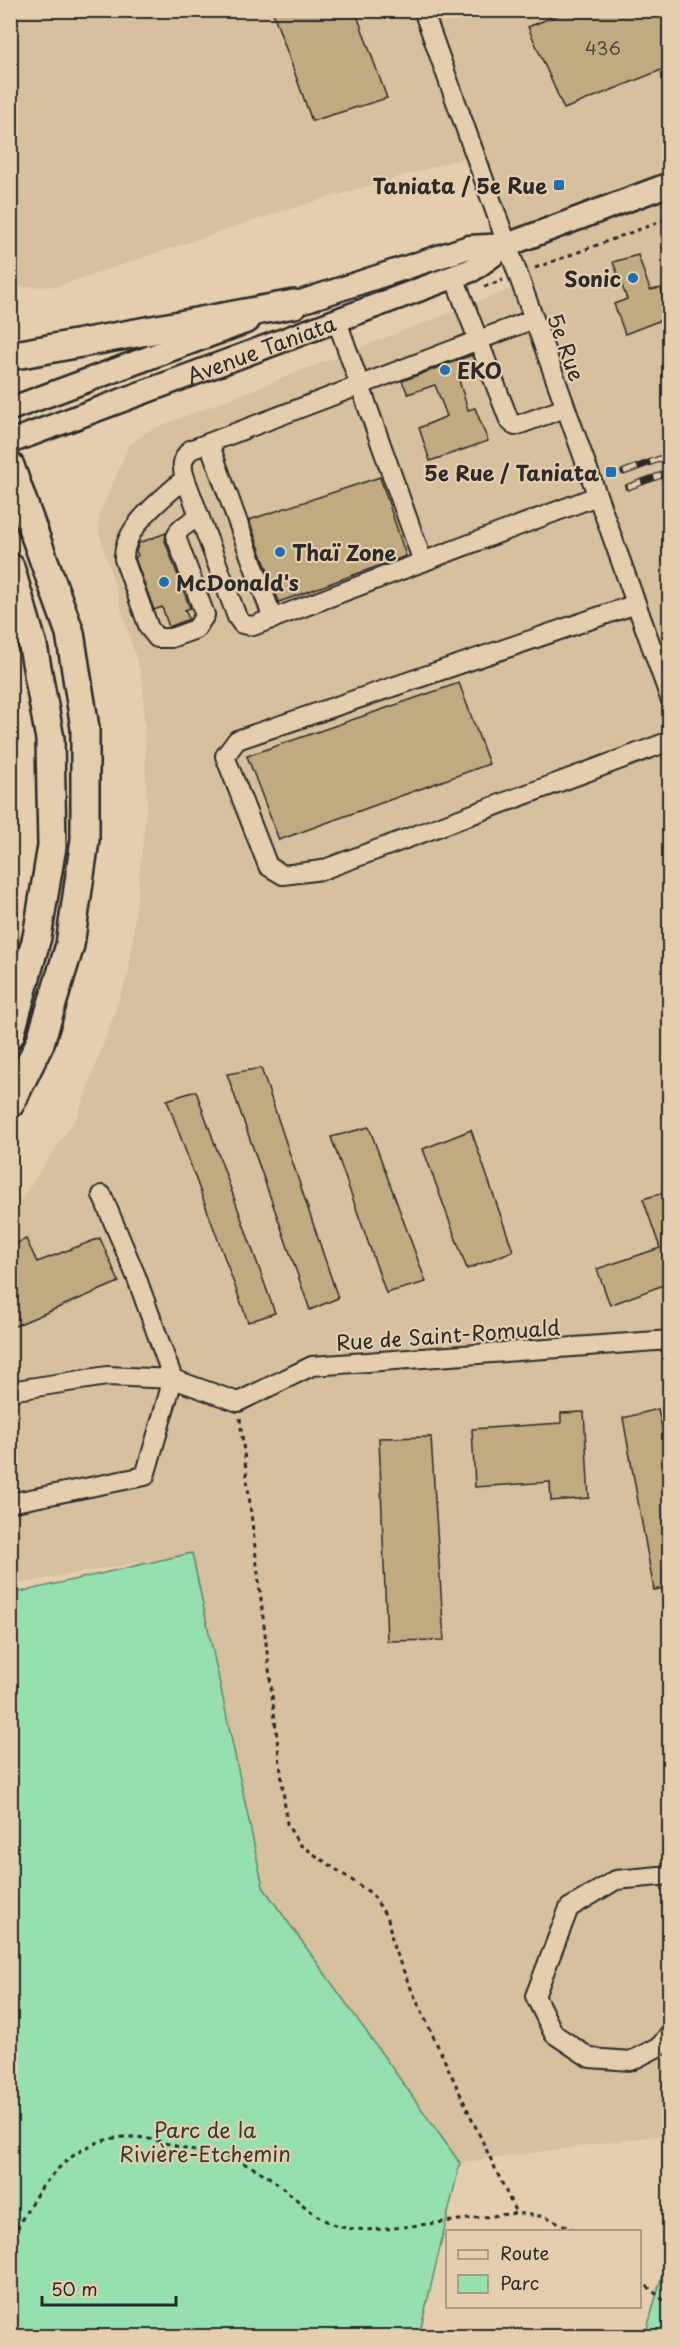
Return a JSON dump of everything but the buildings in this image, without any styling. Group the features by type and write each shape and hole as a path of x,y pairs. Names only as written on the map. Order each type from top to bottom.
{"highway":[{"path":"10,356 294,304"},
{"path":"10,466 70,633 85,728 85,840 70,945 40,1043 10,1104"},
{"path":"10,567 33,646 50,739 52,846 37,937 10,1035"}],"main road":[{"name":"Avenue Taniata","path":"10,442 472,270 507,245 669,184"},
{"name":"Avenue Taniata","path":"10,409 294,304 469,247 507,245"}],"street":[{"name":"5e Rue","path":"423,10 669,698"},
{"path":"454,277 509,420 515,426 565,408"},
{"path":"534,319 190,450 183,458 182,470 237,618 243,624 253,626 597,496"},
{"path":"337,321 423,562"},
{"path":"209,443 273,619"},
{"path":"185,478 136,525 123,549 124,559 149,628 157,638 171,638 196,629 205,615 176,537 180,529 199,516"},
{"path":"636,604 237,740 225,756 268,866 283,875 322,870 669,741"},
{"path":"10,1503 145,1476 173,1379 136,1276 102,1195"},
{"name":"Rue de Saint-Romuald","path":"238,1402 312,1366 669,1340"},
{"path":"10,1391 107,1376 173,1379 238,1402"},
{"path":"669,1875 616,1880 569,1908 535,1996 554,2034 590,2058 631,2061 660,2046 669,2033"}],"path":[{"path":"238,1402 287,1824 299,1844 372,1894 388,1919 394,1949 413,1994 516,2212"},
{"path":"10,2245 37,2193 52,2174 68,2160 89,2148 112,2139 128,2137 200,2152 257,2169 335,2225 366,2230 387,2229 516,2212 548,2217 574,2230"},
{"path":"641,2282 669,2306"}],"shaded area":[{"path":"11,11 669,11 669,2134 460,2163 263,1887 192,1553 11,1585 11,1215 78,1115 129,972 147,804 143,682 99,532 99,515 129,445 150,430 521,285 474,155 276,213 59,286 11,287"}],"green space":[{"name":"Parc de la Rivière-Etchemin","path":"192,1553 263,1887 460,2163 419,2336 11,2336 11,1594"},
{"path":"669,2250 669,2336 645,2336"}],"railway":[{"path":"624,472 670,455"},
{"path":"628,487 670,472"}],"place":[{"name":"Taniata / 5e Rue","path":"559,185"},
{"name":"Sonic","path":"633,278"},
{"name":"EKO","path":"445,370"},
{"name":"5e Rue / Taniata","path":"611,472"},
{"name":"Thaï Zone","path":"280,552"},
{"name":"McDonald's","path":"164,582"}]}
